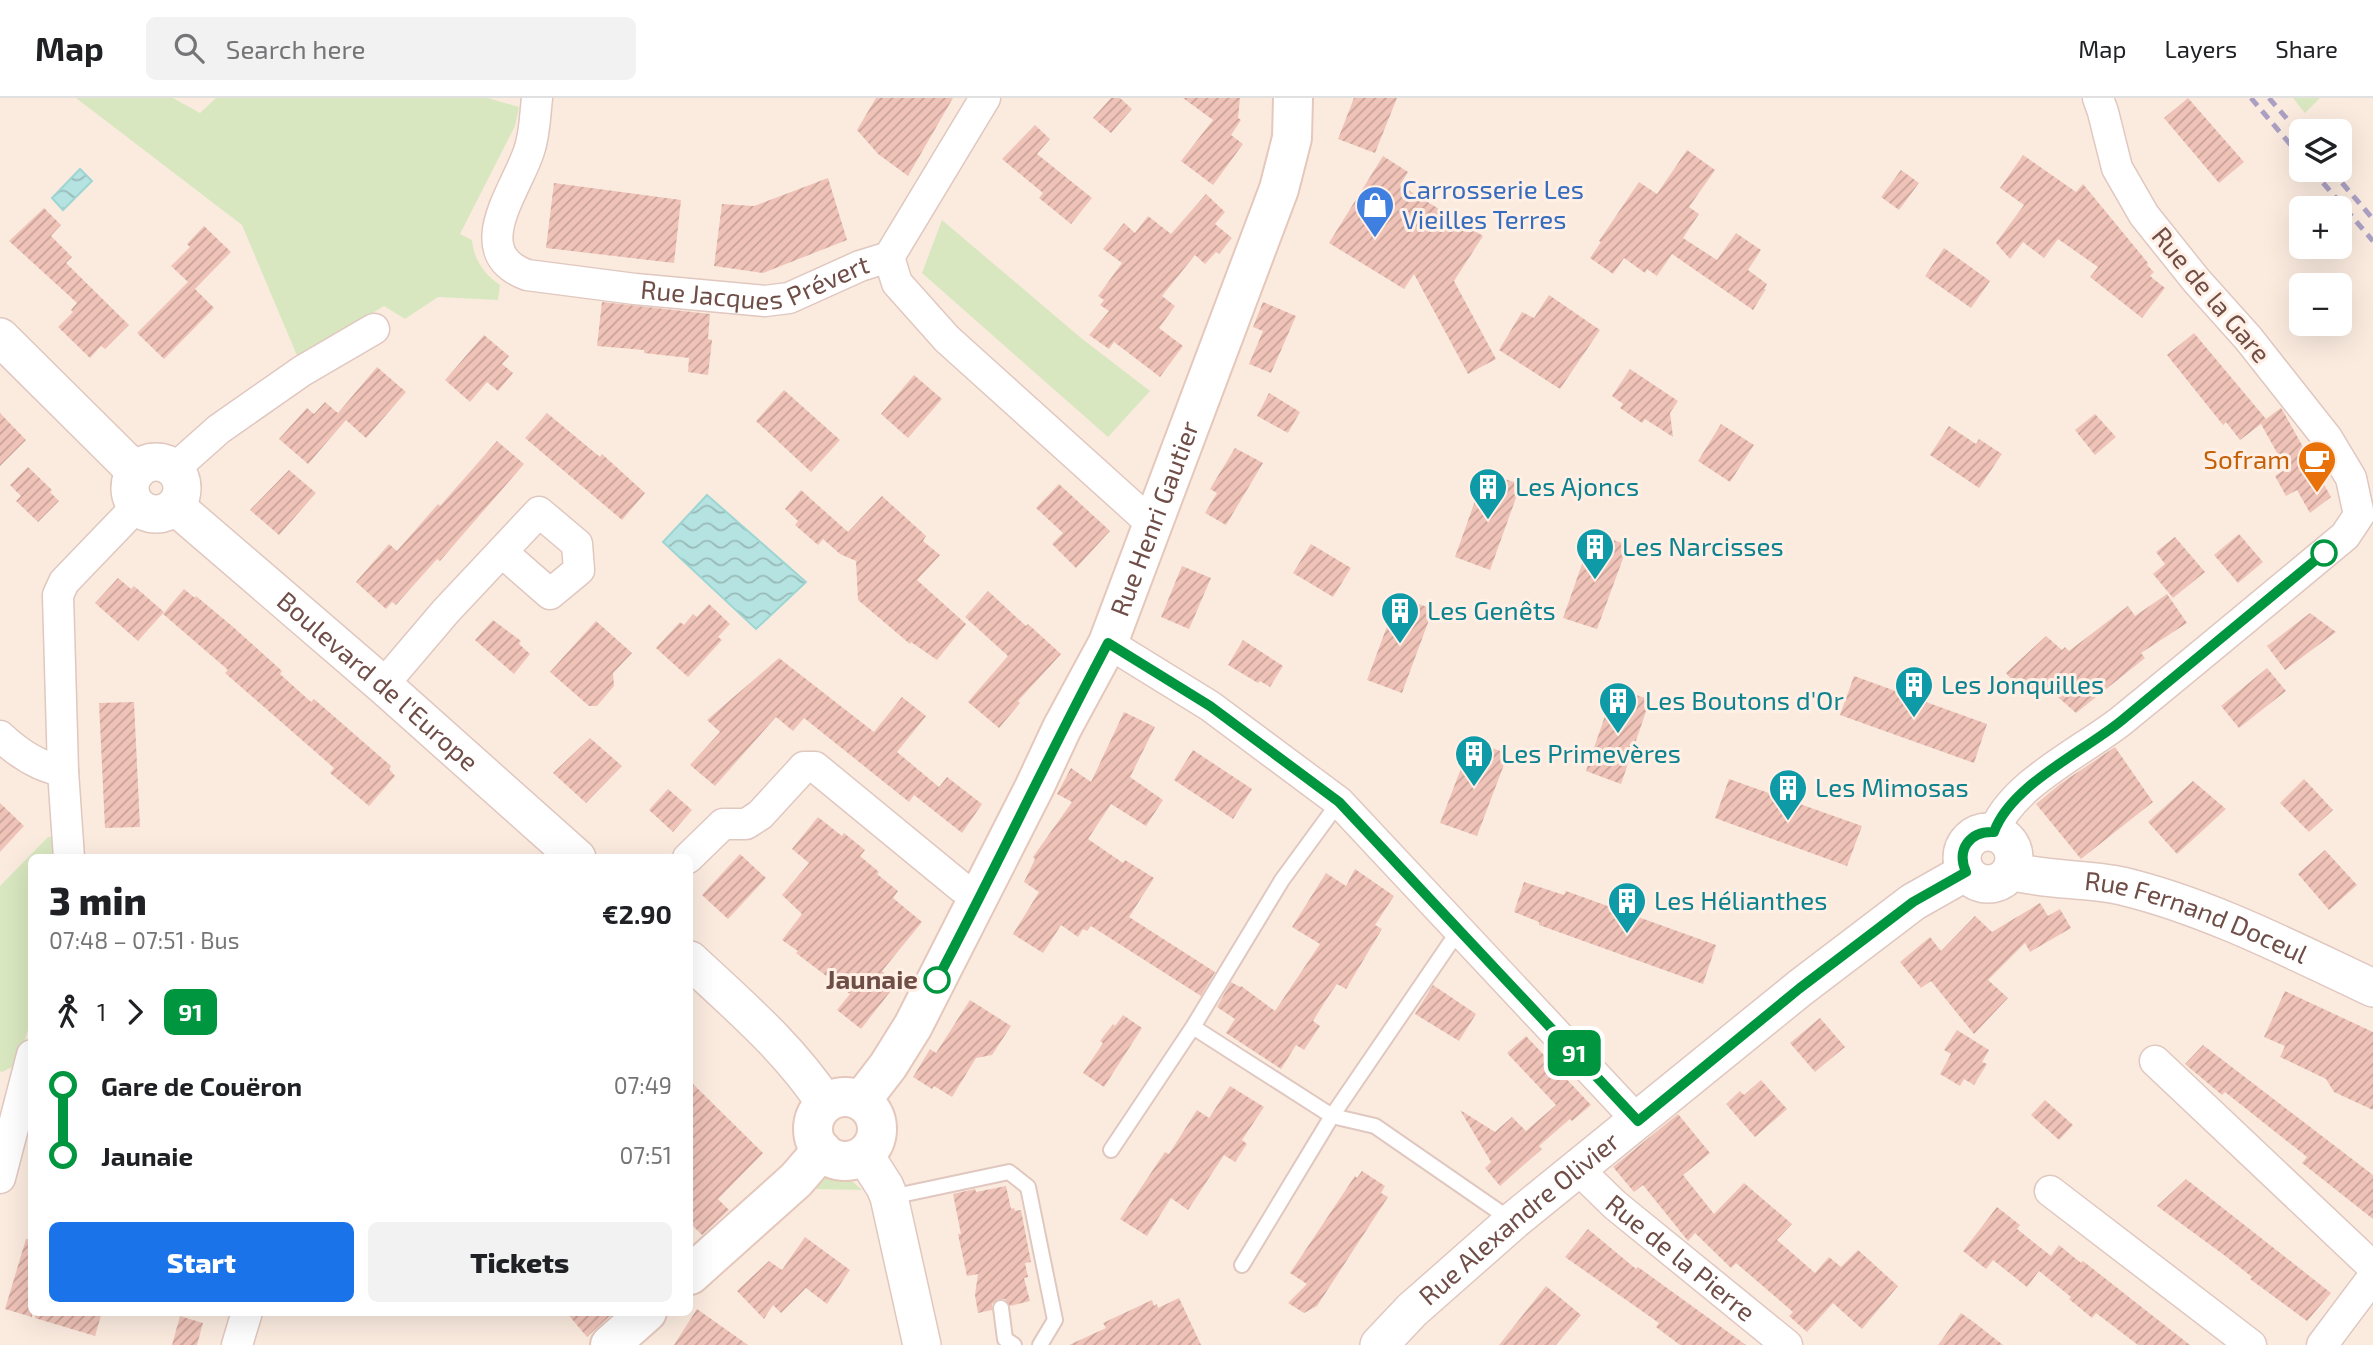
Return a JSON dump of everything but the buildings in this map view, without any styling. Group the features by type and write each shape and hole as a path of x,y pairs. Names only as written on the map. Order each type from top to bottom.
{"main road":[{"name":"Rue Henri Gautier","path":"843,1102 888,1066 913,1026 1062,728 1108,643 1279,189 1292,138 1293,98"},
{"path":"843,1102 875,1117 877,1127 871,1147 864,1154 847,1160 829,1156 821,1150 813,1131 818,1111 843,1102"},
{"path":"693,1272 796,1180 821,1150"},
{"path":"610,1345 643,1316"}],"street":[{"name":"Rue Jacques Prévert","path":"537,98 529,152 505,206 496,237 504,262 513,270 527,275 608,285 765,301 789,298 860,266 889,257 897,282 947,339 1141,514 1156,520"},
{"path":"889,257 985,98"},
{"name":"Rue de la Gare","path":"1994,832 1997,821 2014,800 2058,764 2118,724 2345,536 2359,515 2351,478 2327,438 2248,338 2196,280 2144,215 2117,168 2098,98"},
{"path":"174,469 240,414 302,371 374,329"},
{"path":"0,337 137,489 152,514 168,511 182,492 179,476 174,469 167,465 150,463 137,489 64,582 58,596 63,771 69,854"},
{"name":"Boulevard de l'Europe","path":"174,506 383,684 573,854"},
{"path":"383,684 502,552"},
{"path":"1108,643 1210,706 1339,802 1638,1121"},
{"path":"0,736 33,761 63,771"},
{"path":"692,854 723,824 746,824 760,815 804,767 816,766 961,887 979,897"},
{"path":"1994,832 2001,835 2012,847 2014,863 2011,871 1997,883 1988,884 1972,878 1966,872 1962,856 1969,840 1976,834 1994,832"},
{"name":"Rue Fernand Doceul","path":"2011,871 2122,886 2189,907 2373,988"},
{"name":"Rue Alexandre Olivier","path":"1379,1345 1412,1310 1513,1221 1816,976 1913,902 1966,872"},
{"path":"693,963 802,1068 843,1102"},
{"path":"0,1178 11,1086 28,1061"},
{"path":"2155,1061 2373,1267"},
{"path":"864,1154 889,1197 922,1345"},
{"name":"Rue de la Pierre","path":"1578,1169 1615,1205 1787,1345"},
{"path":"2050,1191 2251,1345"},
{"path":"2322,1345 2373,1277"},
{"path":"237,1345 246,1316"}],"lane":[{"path":"1111,1150 1193,1027 1282,880 1339,802"},
{"path":"1242,1265 1332,1116 1459,930"},
{"path":"1193,1027 1332,1116 1375,1126 1513,1221"},
{"path":"889,1197 1009,1172 1028,1187 1055,1320 1040,1345"},
{"path":"1000,1308 1005,1339 1014,1345"}],"green space":[{"path":"76,98 173,98 200,113 216,98 488,98 519,107 515,126 460,234 472,240 481,266 500,285 498,300 438,297 405,319 384,306 298,358 242,225"},
{"path":"2293,98 2320,98 2305,113"},
{"path":"942,220 1081,338 1150,391 1108,437 922,273"},
{"path":"48,837 55,837 56,854 31,854"},
{"path":"28,857 28,1030 21,1054 14,1066 2,1072 0,1071 0,886"},
{"path":"834,1176 850,1179 862,1190 815,1189 811,1185 820,1178"}],"water":[{"path":"80,169 92,181 63,210 52,198"},
{"path":"707,495 806,582 756,629 663,542"}],"railway":[{"path":"2251,98 2289,143"},
{"path":"2269,98 2289,121"},
{"path":"2322,182 2373,241"},
{"path":"2341,182 2373,219"}],"bus line":[{"name":"91","path":"937,980 1062,728 1108,643 1210,706 1339,802 1638,1121 1800,988 1913,902 1966,872 1962,856 1969,840 1976,834 1994,832 1997,821 2014,800 2058,764 2118,724 2324,553"}],"place":[{"name":"Carrosserie Les Vieilles Terres","path":"1375,239"},
{"name":"Sofram","path":"2317,494"},
{"name":"Les Ajoncs","path":"1488,521"},
{"name":"Les Narcisses","path":"1595,581"},
{"name":"Les Genêts","path":"1400,645"},
{"name":"Les Jonquilles","path":"1914,719"},
{"name":"Les Boutons d'Or","path":"1618,735"},
{"name":"Les Primevères","path":"1474,788"},
{"name":"Les Mimosas","path":"1788,822"},
{"name":"Les Hélianthes","path":"1627,935"},
{"name":"Jaunaie","path":"937,980"}]}
